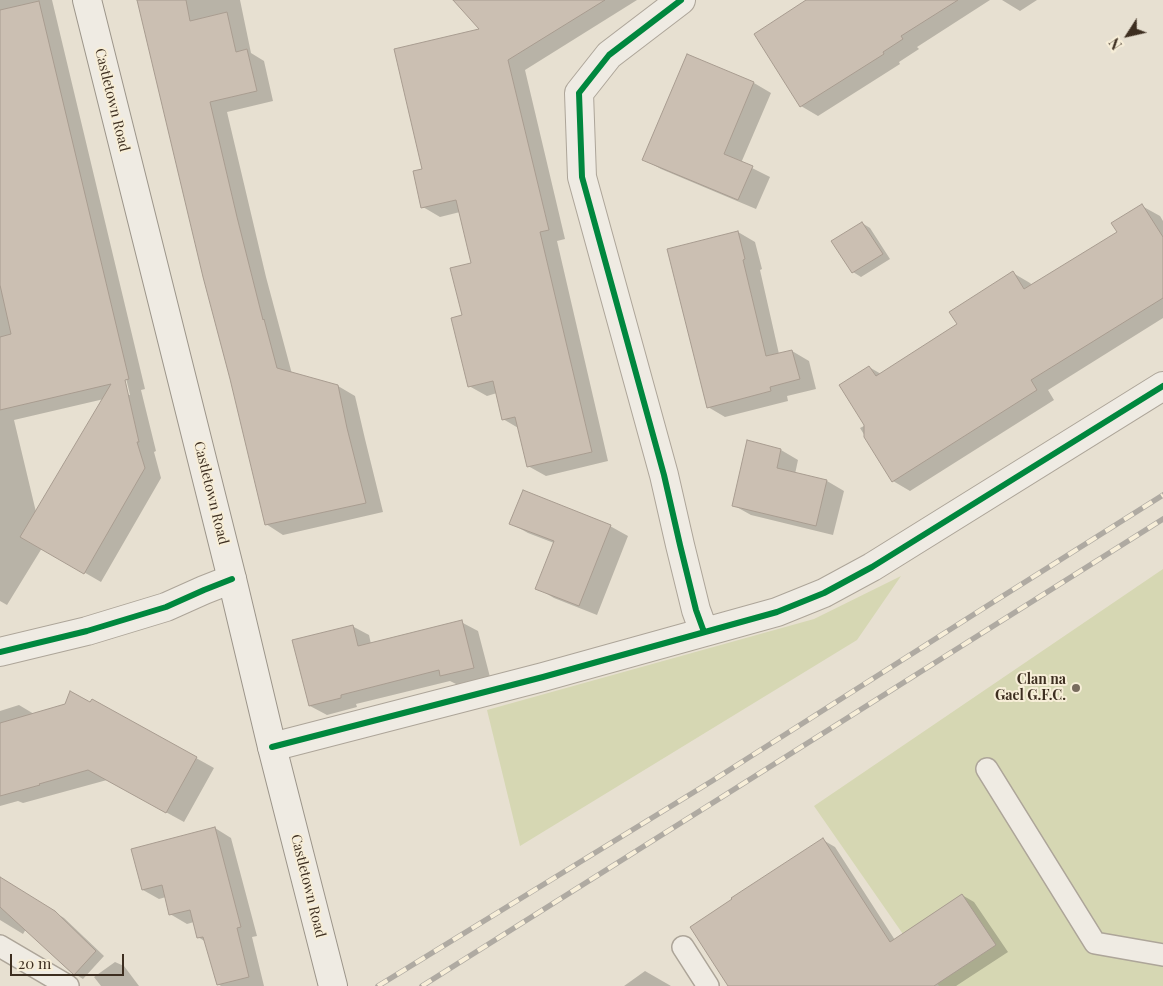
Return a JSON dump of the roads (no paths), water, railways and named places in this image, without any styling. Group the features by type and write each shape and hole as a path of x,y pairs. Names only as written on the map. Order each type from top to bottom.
{"street":[{"name":"Castletown Road","path":"88,0 272,747 333,986"},
{"path":"681,0 609,55 579,93 581,158 582,177 664,475 696,610 704,632"},
{"path":"272,747 543,677 777,612 832,589 872,567 1163,386"},
{"path":"0,652 87,631 166,607 232,579"}],"lane":[{"path":"987,769 1095,943 1163,955"},
{"path":"0,946 68,986"},
{"path":"683,947 708,986"}],"railway":[{"path":"378,986 712,781 1163,495"},
{"path":"422,986 1163,519"}],"place":[{"name":"Clan na Gael G.F.C.","path":"1076,688"}]}
